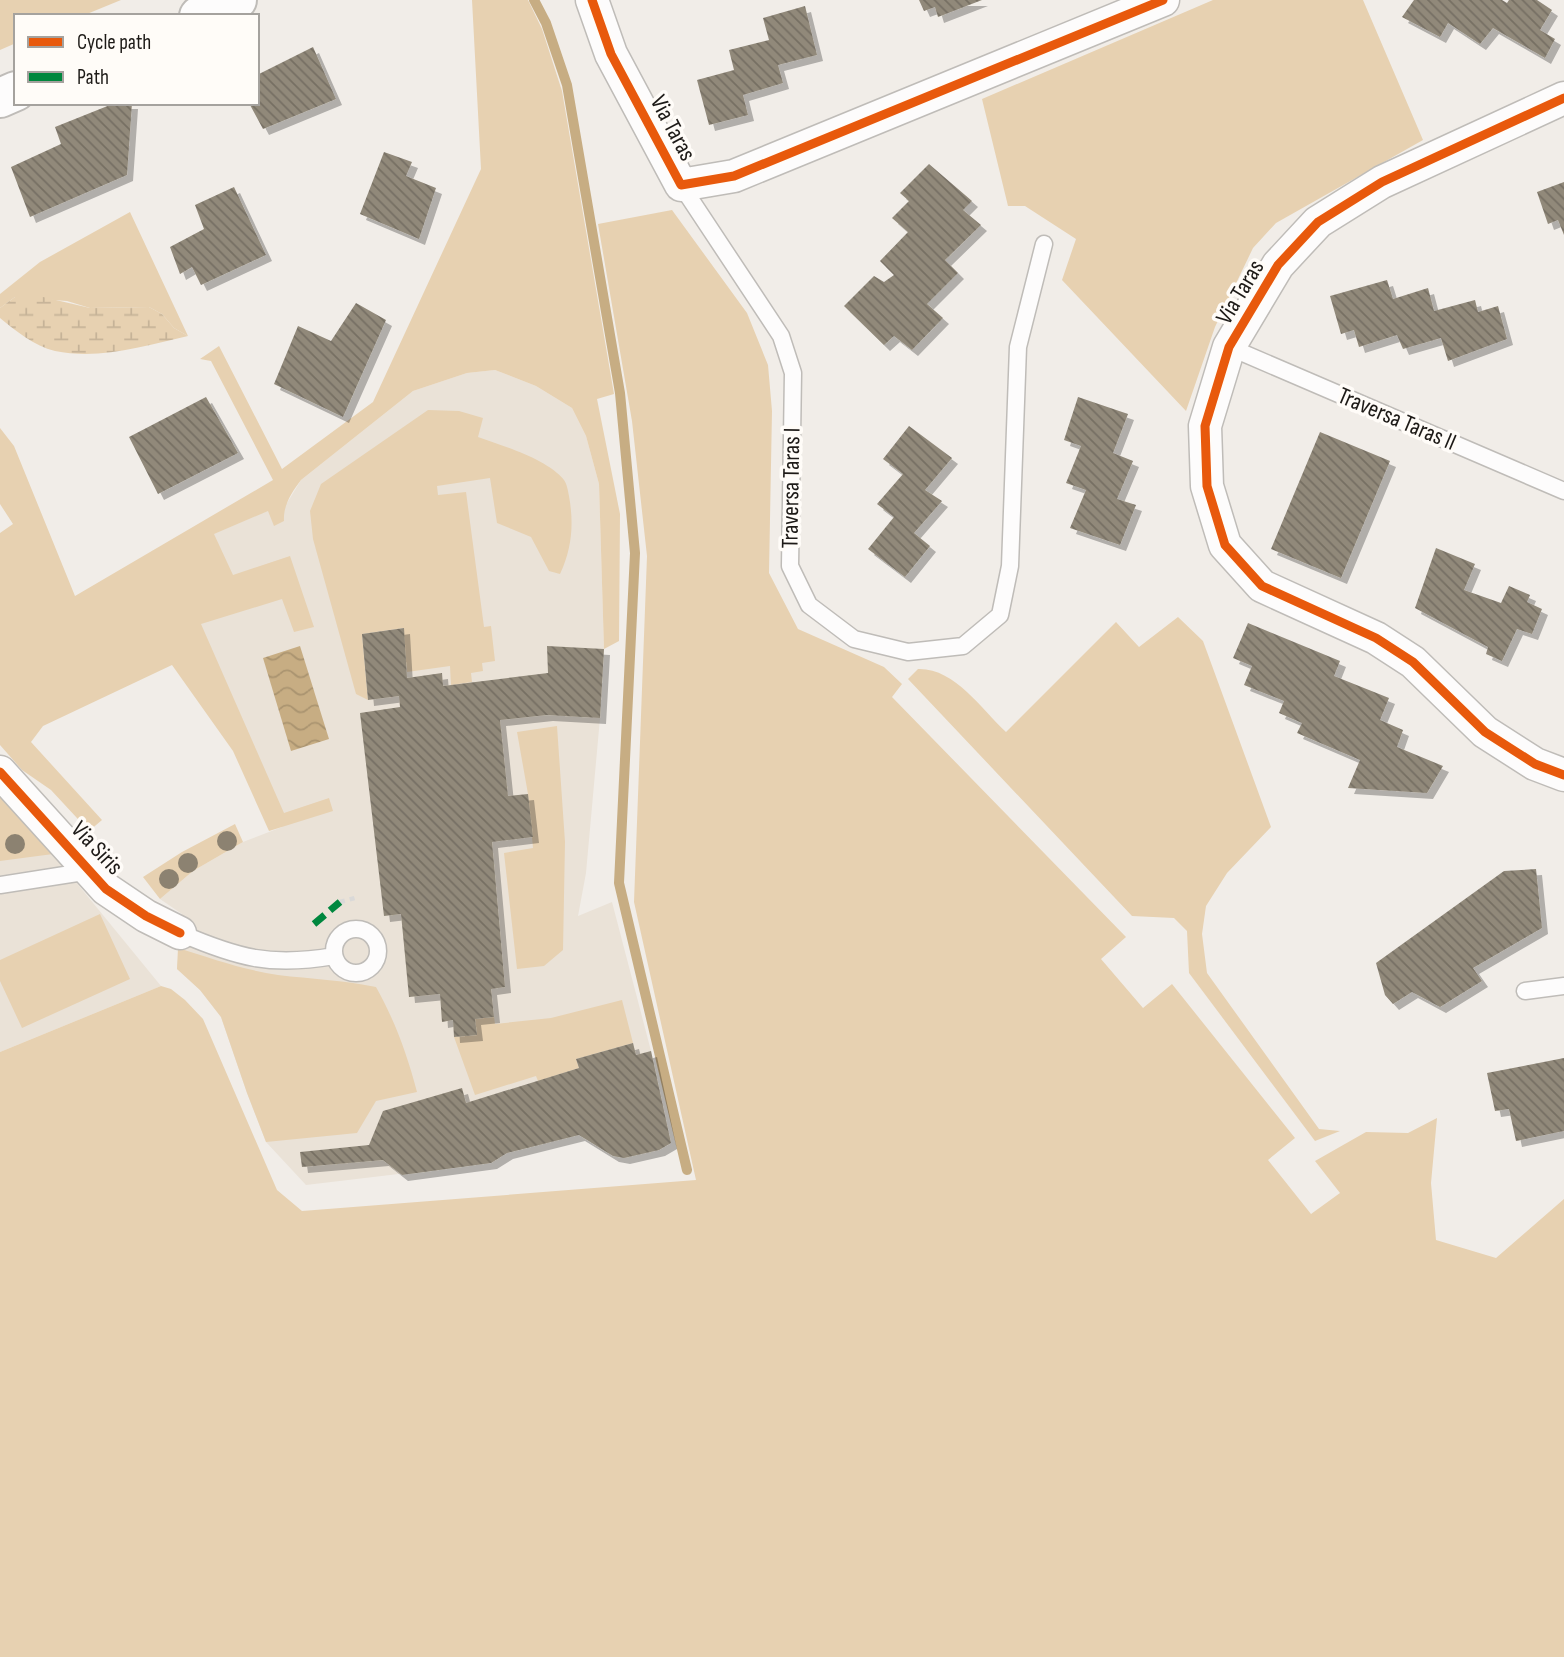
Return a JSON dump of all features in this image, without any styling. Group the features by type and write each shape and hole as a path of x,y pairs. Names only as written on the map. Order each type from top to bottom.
{"street":[{"path":"204,14 237,0"},
{"name":"Via Taras","path":"592,0 611,54 681,185 734,176 1163,0"},
{"name":"Via Taras","path":"1564,97 1382,182 1318,222 1278,265 1229,347 1205,426 1207,486 1225,545 1262,586 1376,638 1413,662 1485,732 1535,764 1564,775"},
{"name":"Via Siris","path":"0,772 106,889 146,916 180,933"}],"lane":[{"name":"Traversa Taras I","path":"681,185 781,336 793,373 790,566 794,576 809,605 854,639 908,652 963,646 1000,615 1010,566 1018,346 1044,244"},
{"name":"Traversa Taras II","path":"1229,347 1564,491"},
{"path":"0,885 90,871"},
{"path":"180,933 242,956 274,962 302,962 334,956"},
{"path":"1525,991 1564,986"}],"path":[{"path":"340,902 355,898"}],"shaded area":[{"path":"495,370 536,386 572,408 586,436 599,484 604,649 586,873 578,916 612,902 651,1051 671,1143 659,1150 624,1158 579,1135 507,1153 491,1163 306,1185 266,1142 221,1017 200,990 177,969 182,914 160,899 193,871 243,842 282,827 152,551 287,503 301,480 413,391 467,373"},
{"path":"0,796 53,854 161,986 0,1052"}],"green space":[{"path":"0,0 121,0 87,14 14,14 14,44 0,50"},
{"path":"472,0 528,0 542,29 562,91 614,394 597,399 620,514 619,641 604,649 599,484 586,436 572,408 536,386 495,370 467,373 413,391 301,480 291,494 284,521 274,526 268,511 214,534 233,575 290,556 314,627 294,632 282,599 201,624 284,813 329,798 333,811 269,831 233,751 172,665 43,726 31,742 102,820 89,831 51,790 22,770 0,745 0,533 13,524 0,504 0,428 14,446 75,596 273,480 211,361 200,359 219,346 282,469 373,402 481,169"},
{"path":"1213,0 1363,0 1423,140 1276,223 1253,248 1215,327 1186,411 1062,280 1076,239 1025,206 1008,206 982,99"},
{"path":"672,210 747,313 768,365 772,411 769,573 798,629 884,667 902,684 892,697 1126,937 1101,959 1143,1008 1172,984 1295,1138 1268,1160 1311,1214 1340,1193 1315,1161 1366,1132 1408,1133 1437,1118 1431,1183 1436,1240 1496,1258 1564,1199 1564,1657 0,1657 0,1052 161,986 171,989 203,1019 277,1190 302,1211 696,1180 634,902 647,556 632,421 598,224"},
{"path":"130,212 188,336 174,328 162,314 149,307 90,308 67,301 15,297 0,308 0,294 40,262"},
{"path":"15,297 43,297 90,308 149,307 162,314 174,328 188,336 105,353 55,351 33,342 0,318 0,308"},
{"path":"428,410 459,411 483,418 478,437 524,454 556,472 565,482 569,496 572,526 569,545 560,574 549,571 531,537 497,523 490,478 437,486 438,495 466,492 484,627 491,626 495,661 482,663 483,671 471,673 472,682 451,685 450,666 407,672 403,628 362,634 368,700 356,694 313,539 310,511 321,484"},
{"path":"1178,617 1203,641 1271,827 1227,873 1206,906 1202,934 1207,973 1319,1129 1340,1131 1315,1141 1189,973 1187,931 1174,918 1132,916 908,679 918,669 944,675 956,682 1006,732 1116,622 1139,647"},
{"path":"557,726 565,842 563,950 544,966 517,969 504,853 533,848 528,794 517,732"},
{"path":"0,796 53,854 0,861"},
{"path":"235,824 243,842 193,871 160,899 143,877 182,852"},
{"path":"100,914 130,979 22,1028 0,981 0,960"},
{"path":"178,948 265,973 376,987 400,1038 417,1092 376,1101 357,1133 266,1142 221,1017 200,990 177,969"},
{"path":"622,1000 633,1043 576,1059 579,1068 538,1081 536,1076 475,1095 454,1037 477,1035 475,1019 494,1017 495,1024 551,1018"}],"water":[{"path":"300,646 329,739 291,751 263,658"}],"building":[{"path":"919,0 982,0 938,17 935,7 924,11"},
{"path":"1414,0 1502,0 1507,3 1509,0 1537,0 1552,10 1540,30 1555,39 1545,58 1493,28 1480,44 1448,23 1440,37 1402,17"},
{"path":"805,6 817,55 778,65 783,83 743,95 748,115 709,125 697,80 734,70 729,50 769,40 763,18"},
{"path":"313,47 336,99 263,129 250,105 259,105 259,74"},
{"path":"110,105 132,105 127,175 30,217 11,167 61,144 55,127"},
{"path":"384,152 412,162 406,176 436,188 419,239 360,214"},
{"path":"929,164 972,201 963,210 981,225 945,260 958,273 927,304 943,318 912,350 894,336 884,345 844,306 874,276 884,282 894,275 880,261 908,232 892,218 909,201 900,193"},
{"path":"1564,182 1564,235 1558,220 1548,224 1537,192"},
{"path":"234,187 266,255 201,285 192,267 180,274 170,247 204,229 195,205"},
{"path":"1387,280 1393,299 1428,288 1434,311 1475,300 1478,312 1498,306 1507,339 1448,361 1441,338 1403,349 1397,335 1359,347 1354,330 1341,334 1330,296"},
{"path":"356,303 386,320 343,417 274,384 298,326 331,341"},
{"path":"206,397 238,453 158,494 129,437"},
{"path":"1078,397 1128,414 1113,453 1133,461 1117,499 1136,505 1120,545 1070,528 1086,490 1066,483 1081,446 1064,440"},
{"path":"909,426 952,458 925,490 942,501 914,533 930,546 905,577 868,549 894,517 877,504 903,474 883,459"},
{"path":"1320,432 1390,461 1341,578 1271,549"},
{"path":"1436,548 1475,564 1464,590 1501,603 1509,586 1530,595 1527,602 1542,609 1532,634 1517,629 1502,661 1486,654 1488,647 1415,608"},
{"path":"1248,623 1340,661 1334,676 1389,698 1380,720 1403,730 1397,747 1443,766 1427,793 1348,788 1360,760 1297,733 1302,723 1279,713 1284,701 1244,685 1252,666 1233,658"},
{"path":"404,628 407,678 442,673 443,686 548,673 547,646 604,649 600,718 547,715 500,720 508,796 528,794 533,837 492,842 505,987 491,989 494,1017 475,1019 477,1035 454,1037 453,1020 442,1022 440,994 409,997 401,914 384,916 360,713 400,707 399,696 368,700 362,634"},
{"path":"1536,869 1542,928 1473,968 1482,981 1440,1007 1412,992 1393,1004 1385,995 1376,963 1504,871"},
{"path":"633,1043 636,1055 651,1051 671,1143 659,1150 624,1158 613,1156 579,1135 507,1153 491,1163 402,1175 383,1160 302,1167 300,1152 369,1145 383,1111 462,1088 466,1103 579,1068 576,1059"},
{"path":"1564,1058 1564,1131 1516,1141 1509,1109 1495,1111 1487,1073"}],"waterway":[{"path":"534,0 546,23 567,85 620,393 635,553 619,883 687,1170"}],"marked path":[{"path":"314,924 340,902"}],"cycle path":[{"path":"592,0 611,54 681,185 734,176 1163,0"},
{"path":"1564,98 1382,182 1318,222 1278,265 1229,347 1205,426 1207,486 1225,545 1262,586 1376,638 1413,662 1485,732 1535,764 1564,775"},
{"path":"0,772 106,889 146,916 180,933"}]}
